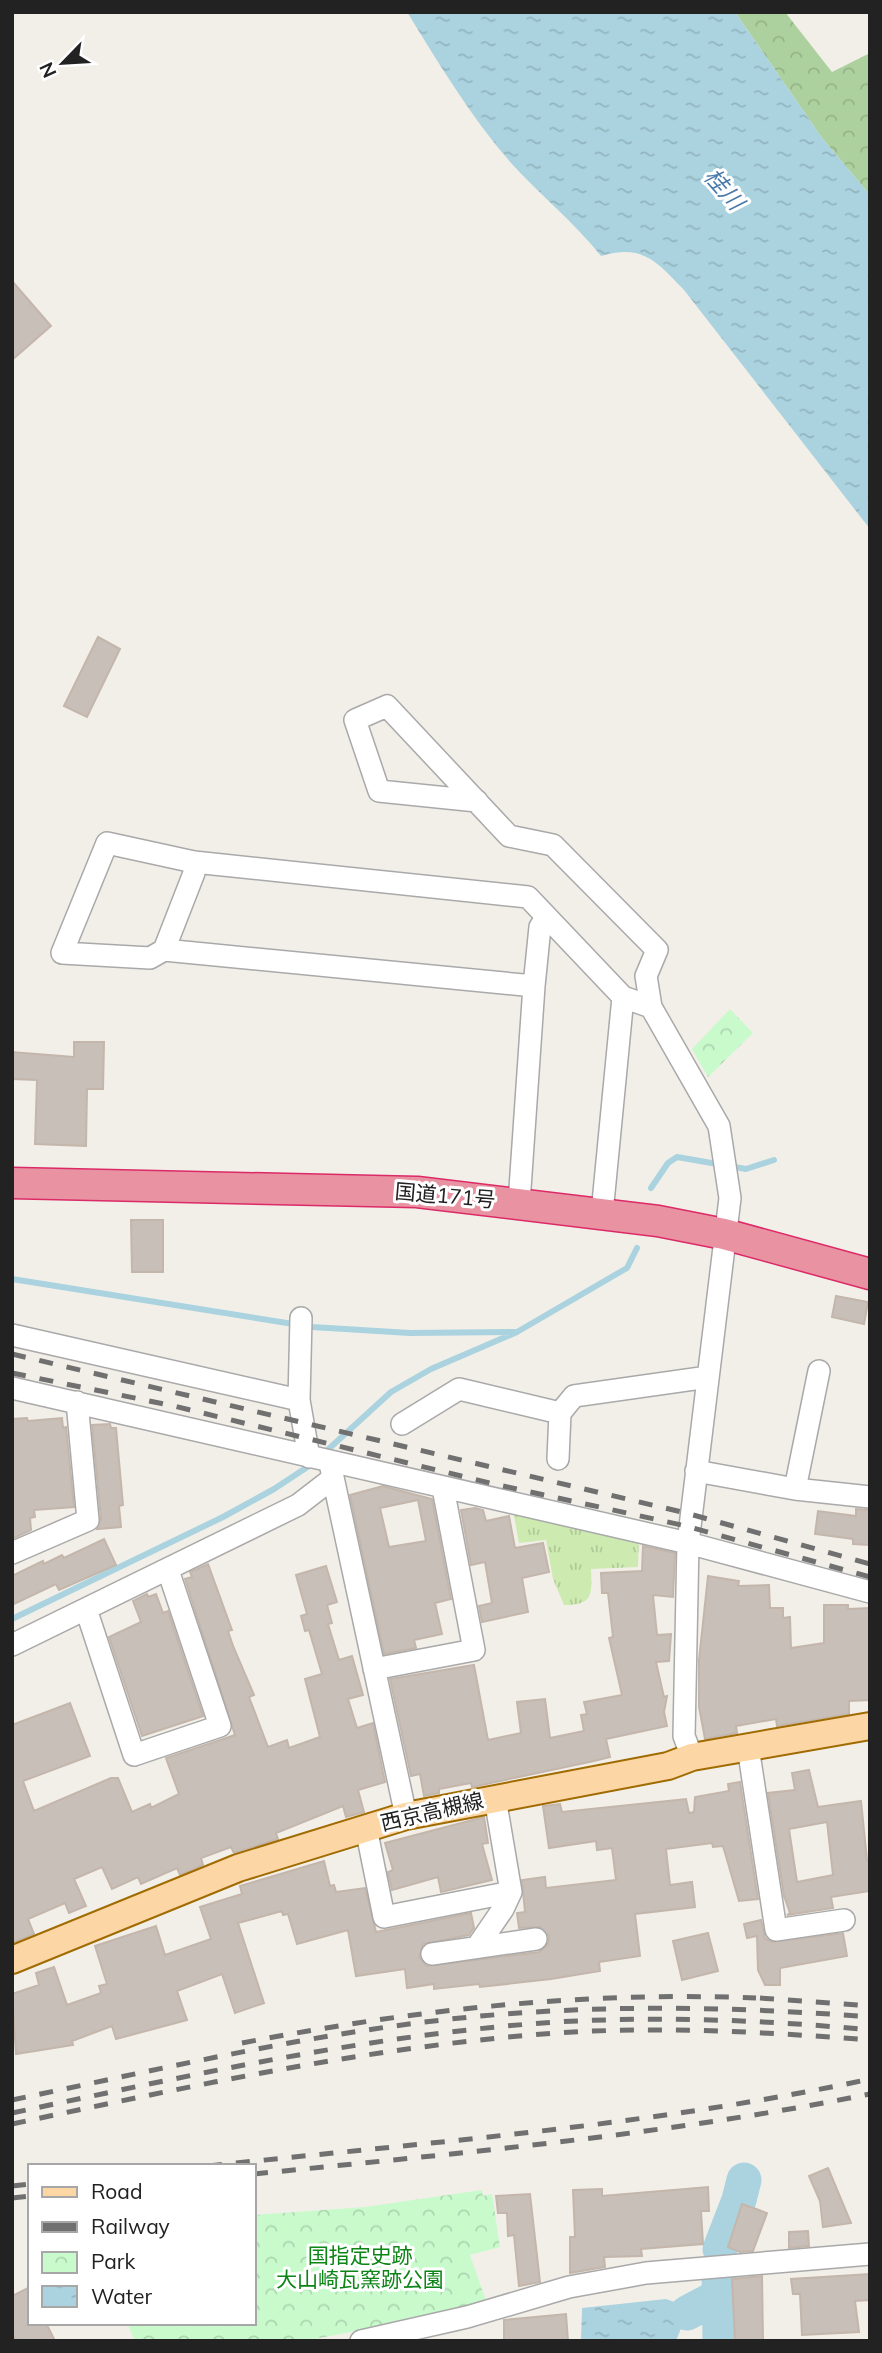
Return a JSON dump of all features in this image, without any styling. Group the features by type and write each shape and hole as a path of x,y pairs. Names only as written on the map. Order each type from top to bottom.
{"highway":[{"name":"国道171号","path":"12,1183 417,1192 602,1213 724,1234 870,1274"}],"main road":[{"name":"西京高槻線","path":"12,1960 238,1868 406,1816 668,1766 692,1757 870,1726"}],"street":[{"path":"477,801 379,791 355,720 387,706 477,801 509,836 553,845 657,950 646,976 650,1007 719,1126 730,1198 688,1543 684,1736 692,1757"},
{"path":"534,986 164,950 150,958 62,953 107,843 194,862 528,897 624,997 650,1007"},
{"path":"164,950 194,873 194,862"},
{"path":"519,1203 534,986 540,927 546,918"},
{"path":"602,1213 624,997"},
{"path":"301,1318 299,1399 309,1457"},
{"path":"12,1335 299,1399"},
{"path":"795,1489 819,1371"},
{"path":"558,1459 560,1413 574,1396 708,1377"},
{"path":"12,1388 309,1457 331,1470 443,1488 688,1543 870,1592"},
{"path":"402,1423 458,1389 560,1413"},
{"path":"12,1553 88,1520 77,1402"},
{"path":"12,1645 298,1505 331,1470"},
{"path":"331,1470 406,1816"},
{"path":"696,1471 795,1489 870,1497"},
{"path":"374,1669 474,1650 443,1488"},
{"path":"86,1609 134,1755 220,1726 169,1570"},
{"path":"748,1747 776,1930 844,1920"},
{"path":"477,1947 503,1909 511,1892 495,1798"},
{"path":"366,1828 384,1917 511,1892"},
{"path":"432,1954 536,1939"},
{"path":"361,2341 467,2317 569,2287 646,2273 870,2253"}],"green space":[{"path":"735,12 785,12 832,72 870,53 870,195 822,138"},
{"path":"730,1009 753,1033 708,1077 692,1049"},
{"path":"512,1506 639,1534 638,1567 591,1569 589,1597 581,1603 564,1605 553,1579 546,1540 519,1543"},
{"name":"国指定史跡 大山崎瓦窯跡公園","path":"482,2190 483,2196 492,2194 500,2247 470,2255 486,2301 428,2317 304,2341 135,2341 128,2325 256,2325 256,2215 365,2207"}],"water":[{"name":"桂川","path":"407,12 735,12 822,138 870,195 870,529 684,290 657,263 648,258 628,252 601,256 511,163 469,109"},
{"path":"666,2299 680,2304 687,2313 676,2341 581,2341 582,2308"}],"building":[{"path":"12,281 51,326 12,360"},
{"path":"98,637 120,649 87,717 64,706"},
{"path":"74,1042 104,1042 103,1089 87,1089 86,1146 35,1144 37,1080 12,1079 12,1052 74,1057"},
{"path":"131,1220 163,1220 163,1272 132,1272"},
{"path":"836,1296 868,1302 864,1324 832,1317"},
{"path":"27,1418 28,1421 62,1418 63,1428 66,1427 74,1507 34,1510 35,1517 30,1518 31,1530 12,1539 12,1419"},
{"path":"110,1424 111,1428 116,1428 123,1505 119,1506 121,1527 97,1529 101,1519 92,1425"},
{"path":"383,1486 432,1499 451,1599 435,1603 442,1634 414,1640 416,1648 384,1654 350,1495","holes":["418,1500 426,1541 389,1547 380,1508"]},
{"path":"856,1509 870,1510 870,1545 853,1544 853,1539 815,1534 818,1511 856,1516"},
{"path":"461,1510 483,1510 486,1521 509,1516 515,1548 543,1543 549,1572 522,1578 528,1612 482,1622 479,1606 492,1603 485,1562 471,1565"},
{"path":"104,1539 116,1565 59,1590 56,1584 12,1605 12,1576 43,1561 44,1564 62,1555 64,1558"},
{"path":"643,1546 675,1553 673,1597 653,1595 657,1635 671,1634 669,1661 656,1662 664,1697 667,1696 664,1712 667,1726 606,1739 610,1757 472,1787 471,1783 439,1789 439,1793 424,1796 420,1774 411,1776 390,1679 474,1665 488,1740 521,1733 517,1702 545,1699 550,1738 584,1731 581,1715 587,1714 584,1702 622,1695 609,1638 613,1637 608,1593 602,1593 601,1573 642,1571"},
{"path":"208,1564 232,1630 228,1631 233,1646 254,1695 249,1697 268,1747 287,1740 289,1748 320,1737 305,1679 322,1674 309,1630 305,1631 301,1616 307,1614 296,1575 326,1566 337,1602 327,1605 332,1623 328,1624 339,1660 352,1656 363,1695 348,1699 357,1728 373,1723 385,1782 358,1790 364,1812 346,1817 343,1806 276,1833 278,1839 234,1853 231,1847 201,1858 203,1865 180,1875 177,1868 141,1884 138,1877 112,1889 102,1867 74,1879 86,1906 69,1913 65,1903 28,1919 34,1934 12,1943 12,1725 70,1703 90,1756 23,1781 34,1811 111,1778 118,1778 132,1812 150,1804 151,1808 179,1794 166,1758 235,1735 185,1579 192,1577 190,1572"},
{"path":"708,1576 739,1581 738,1586 769,1585 770,1608 783,1608 783,1618 790,1617 791,1648 824,1643 824,1605 848,1605 848,1609 870,1608 870,1700 849,1701 849,1714 777,1726 776,1719 736,1726 737,1733 705,1739 699,1707 699,1660"},
{"path":"147,1594 148,1597 156,1594 163,1613 168,1611 203,1716 142,1736 109,1637 141,1622 133,1601"},
{"path":"809,1770 818,1807 861,1801 867,1860 870,1860 870,1891 831,1897 833,1908 787,1915 790,1913 784,1896 768,1793 795,1790 792,1773","holes":["827,1822 833,1875 797,1882 789,1829"]},
{"path":"740,1782 758,1899 739,1901 723,1846 713,1847 712,1843 666,1849 670,1885 692,1882 695,1907 635,1914 640,1956 599,1962 600,1971 551,1979 480,1987 479,1984 434,1989 434,1984 407,1988 405,1969 356,1976 348,1930 297,1944 288,1914 283,1915 282,1911 238,1923 264,2003 235,2013 222,1974 177,1991 187,2020 116,2039 112,2026 72,2041 73,2045 16,2054 12,1994 39,1985 36,1973 54,1967 67,2005 101,1993 99,1986 107,1984 95,1946 156,1926 165,1955 211,1939 200,1907 242,1894 240,1886 324,1861 330,1886 334,1885 336,1892 365,1888 376,1932 471,1913 474,1928 469,1935 423,1944 419,1957 427,1966 539,1952 548,1944 549,1936 540,1927 519,1928 517,1913 525,1912 522,1880 545,1877 546,1888 616,1880 612,1848 597,1850 596,1841 549,1848 543,1806 560,1804 562,1812 686,1799 689,1813 694,1812 695,1797 729,1791 728,1784"},
{"path":"484,1817 488,1843 482,1844 492,1880 441,1892 438,1877 392,1890 388,1872 393,1870 385,1843"},
{"path":"761,1920 765,1938 772,1942 843,1933 847,1956 780,1968 780,1985 765,1985 758,1970 757,1936 747,1938 744,1924"},
{"path":"708,1933 718,1971 682,1980 673,1941"},
{"path":"828,2168 851,2223 823,2227 820,2201 809,2176"},
{"path":"708,2187 709,2211 701,2211 703,2244 641,2249 642,2256 604,2257 605,2267 570,2273 570,2237 575,2237 573,2190 602,2189 602,2196"},
{"path":"530,2194 540,2282 519,2286 514,2235 508,2236 507,2213 498,2213 496,2196"},
{"path":"742,2204 767,2213 753,2251 740,2252 728,2247"},
{"path":"808,2231 809,2246 789,2248 789,2232"},
{"path":"870,2274 870,2300 855,2301 859,2332 802,2335 800,2294 793,2294 791,2279"},
{"path":"762,2276 763,2341 735,2341 732,2279"},
{"path":"28,2288 28,2325 47,2325 55,2341 16,2341 12,2333 12,2296"},
{"path":"566,2314 568,2341 504,2341 504,2320"}],"waterway":[{"path":"651,1188 668,1163 677,1157 746,1169 774,1160"},
{"path":"322,1455 391,1392 431,1369 517,1332 627,1268 637,1248"},
{"path":"12,1279 312,1327 410,1333 514,1332"},
{"path":"12,1619 223,1517 274,1489 315,1462"},
{"path":"720,2249 744,2180"},
{"path":"719,2271 720,2341"},
{"path":"687,2313 719,2296"}],"railway":[{"path":"12,1354 686,1513 870,1564"},
{"path":"12,1373 174,1406 494,1484 686,1526 870,1577"},
{"path":"242,2043 434,2012 562,2000 626,1997 756,1998"},
{"path":"760,1998 870,2006"},
{"path":"12,2100 285,2044 451,2019 555,2011 660,2008 870,2017"},
{"path":"12,2113 283,2058 488,2028 596,2020 674,2019 753,2021 870,2030"},
{"path":"12,2124 283,2069 488,2039 596,2031 674,2030 870,2040"},
{"path":"227,2164 623,2121 870,2079"},
{"path":"256,2174 640,2132 870,2094"},
{"path":"12,2186 28,2184"},
{"path":"12,2198 28,2196"}]}
